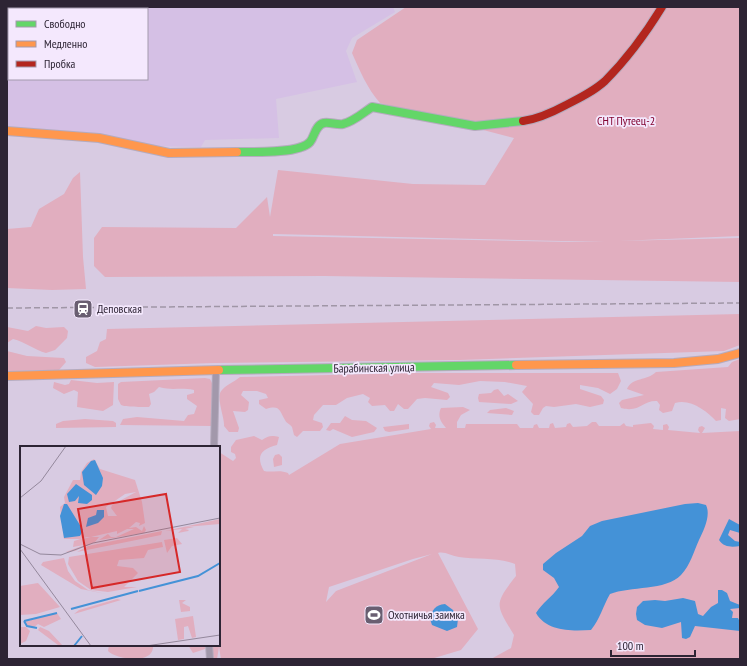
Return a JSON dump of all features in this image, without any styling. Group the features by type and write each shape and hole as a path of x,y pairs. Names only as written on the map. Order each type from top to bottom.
{"main road":[{"path":"7,131 99,138 169,153 199,151 272,152 304,146 310,142 318,126 324,123 342,124 351,121 372,107 474,126 531,120 553,112 589,93 605,80 646,32 662,7"},
{"name":"Барабинская улица","path":"7,376 216,370 674,363 718,359 740,353"}],"street":[{"path":"214,446 216,370"},
{"path":"209,646 210,659"}],"shaded area":[{"path":"7,7 393,7 395,12 352,38 346,51 357,82 276,99 279,138 205,140 201,147 152,146 83,132 7,127"}],"green space":[{"name":"СНТ Путеец-2","path":"406,7 740,7 740,236 618,241 740,238 740,282 324,276 105,277 94,266 94,238 102,227 236,228 267,197 270,217 278,170 413,184 485,185 514,138 380,103 361,73 352,53 357,40","holes":["273,234 605,242 273,236"]},
{"path":"80,172 83,257 86,289 52,290 7,288 7,229 31,227 39,209 64,194 73,178"},
{"path":"740,314 740,345 724,351 460,360 214,363 95,367 86,363 86,357 97,351 100,342 106,339 107,329"},
{"path":"36,326 46,328 64,327 68,331 67,338 55,350 46,353 13,339 7,343 7,327 28,331"},
{"path":"7,351 27,356 64,358 66,362 59,370 7,371"},
{"path":"740,359 740,419 729,421 725,418 726,409 721,408 721,420 716,421 698,406 686,402 675,403 672,411 663,413 659,410 660,405 657,401 648,402 633,409 621,408 619,403 622,400 644,395 627,389 632,383 648,377 656,372 728,367 732,362"},
{"path":"416,373 618,373 621,381 617,389 610,394 598,388 580,385 580,389 601,396 604,400 603,404 590,407 576,404 554,407 546,406 539,415 534,415 531,412 533,404 522,392 527,386 505,382 480,381 459,385 434,383 431,387 448,393 450,397 447,400 425,398 417,399 408,409 404,409 398,404 394,411 390,411 385,405 372,406 368,402 370,398 363,394 347,398 336,405 323,405 314,415 313,420 322,423 323,427 320,431 303,431 297,437 294,435 292,427 277,408 266,409 259,404 259,400 268,398 266,394 257,391 243,391 241,395 249,402 248,410 245,412 233,411 239,428 238,432 229,432 224,426 220,393 240,377"},
{"path":"210,379 213,385 212,426 120,425 123,419 137,417 184,421 188,415 194,414 197,406 187,399 187,395 194,393 194,390 168,389 159,387 154,392 149,394 151,404 149,407 123,406 118,399 118,384 121,382"},
{"path":"71,380 97,383 114,382 113,405 103,411 77,407 78,392 74,390 64,394 53,388 54,382 65,385 69,384"},
{"path":"498,389 504,396 508,394 518,401 511,404 479,402 479,394 491,393"},
{"path":"463,407 470,410 461,415 457,422 457,428 465,428 466,424 517,424 520,428 533,428 534,425 537,424 539,428 549,428 550,424 553,423 555,428 566,427 567,424 570,423 573,427 587,426 592,422 596,422 599,426 620,426 624,423 626,426 633,427 633,425 651,423 654,426 653,429 663,430 663,425 667,424 669,427 668,430 700,433 698,430 699,427 702,426 705,428 702,433 740,431 740,659 491,659 511,648 514,635 503,617 500,605 503,593 516,576 515,564 501,560 466,558 445,553 438,553 478,629 461,650 431,659 221,659 219,647 217,659 213,659 212,646 220,646 220,453 233,461 236,458 235,454 231,452 231,447 236,440 254,436 262,440 270,436 279,437 277,445 267,448 260,457 261,465 264,471 282,471 288,473 289,475 340,444 431,429 429,426 430,423 434,422 436,425 435,428 446,428 441,421 441,408","holes":["432,554 336,591 326,602 329,587"]},
{"path":"506,408 514,411 512,415 487,413 490,410"},
{"path":"345,416 352,420 366,421 377,428 374,432 352,437 333,429 330,431 326,430 331,423 340,423"},
{"path":"85,419 113,421 116,423 116,427 56,428 56,424 63,421"},
{"path":"409,424 409,429 389,432 385,431 383,427"},
{"path":"279,454 282,457 282,465 274,467 273,459 275,455"},
{"path":"109,646 153,646 152,652 148,656 134,659 118,656 108,651"},
{"path":"189,646 205,646 205,649 193,653"}],"water":[{"path":"698,503 706,505 708,513 703,532 687,567 681,575 674,580 657,586 610,594 591,630 568,630 553,627 547,624 536,613 559,587 554,578 543,570 543,564 556,553 582,536 590,526 602,521 685,504"},
{"path":"729,519 740,525 740,533 730,530 728,535 735,541 740,542 740,546 726,546 719,540"},
{"path":"718,590 722,590 727,593 730,601 740,605 740,608 730,609 733,612 732,618 738,618 740,622 740,631 695,626 690,637 686,639 682,638 681,622 662,628 645,625 637,620 637,607 643,601 665,601 683,598 695,601 698,614 703,616 711,607 718,603"},
{"path":"445,604 453,610 458,619 457,627 447,631 432,625 430,619 434,608"}],"railway":[{"path":"7,308 740,303"}],"traffic: fast":[{"path":"237,152 275,152 296,149 310,142 317,128 321,124 347,123 372,107 475,126 523,121"},
{"path":"219,370 516,365"}],"traffic: slow":[{"path":"7,131 99,138 169,153 237,152"},
{"path":"516,365 674,363 718,359 740,353"},
{"path":"7,376 219,370"}],"traffic: jam":[{"path":"523,121 540,117 556,110 601,85 613,73 643,36 662,7"}],"place":[{"name":"Деповская","path":"83,309"},
{"name":"Охотничья заимка","path":"374,615"}]}
